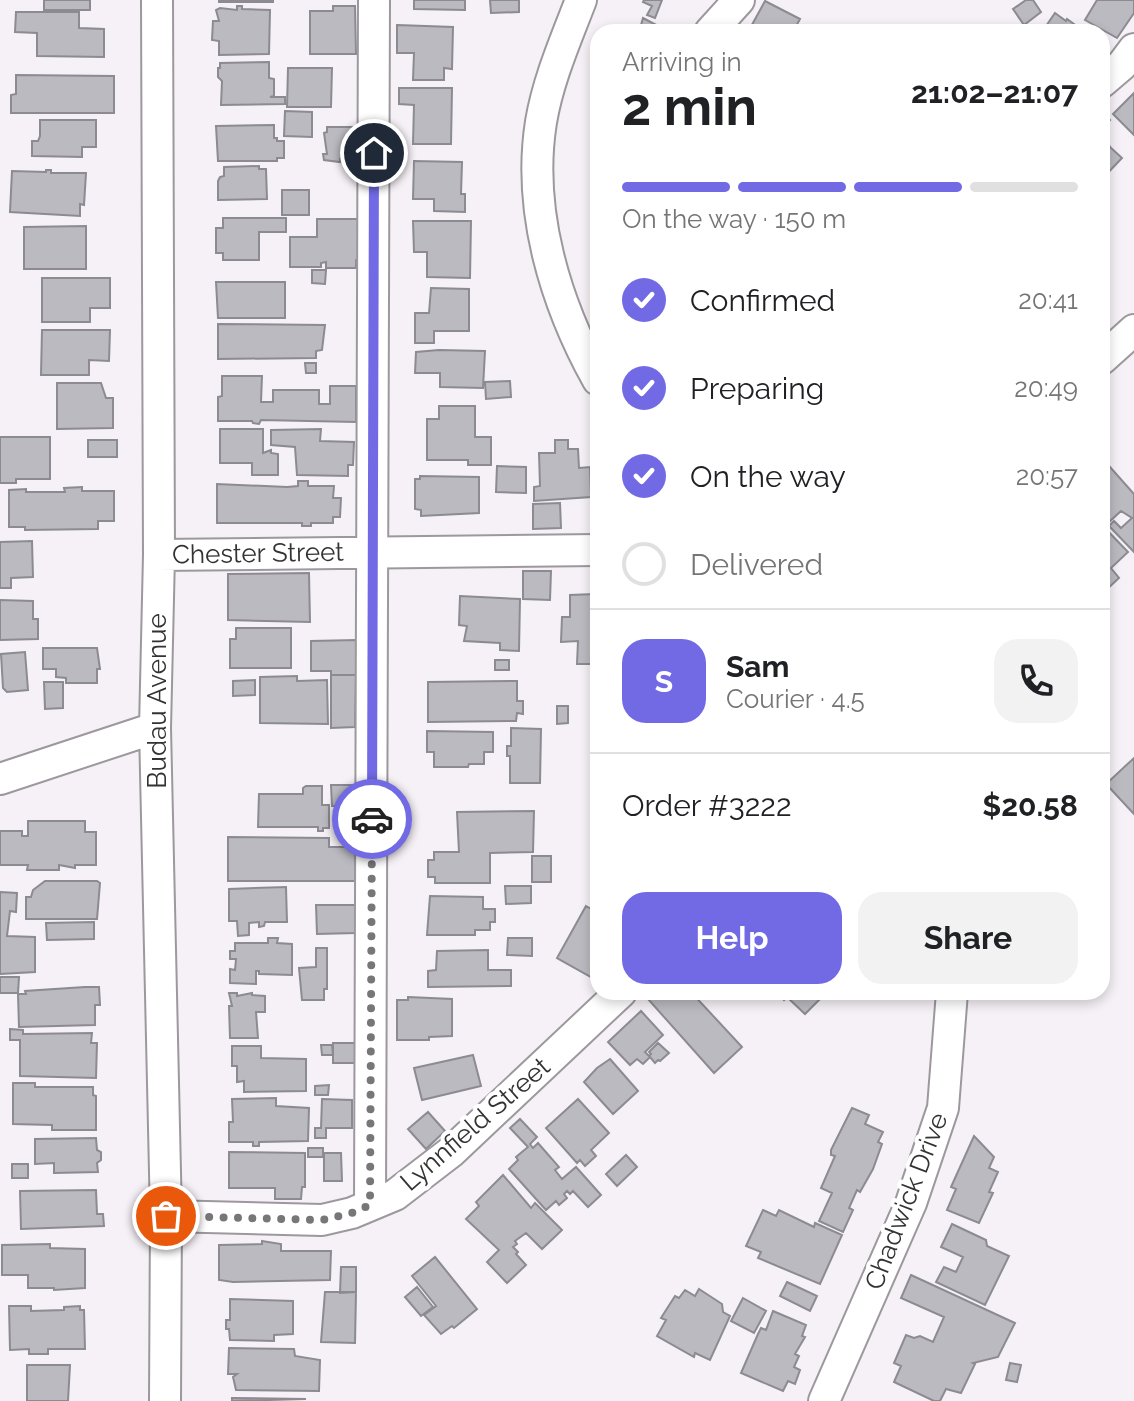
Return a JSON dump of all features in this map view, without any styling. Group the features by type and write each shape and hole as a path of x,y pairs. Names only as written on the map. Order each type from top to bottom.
{"street":[{"name":"Budau Avenue","path":"157,0 159,555 155,728 166,1216 165,1401"},
{"path":"370,1205 374,0"},
{"path":"581,0 556,67 541,121 537,169 546,251 565,310 590,363"},
{"path":"717,24 739,0"},
{"path":"1110,75 1134,49"},
{"path":"1110,352 1134,330"},
{"name":"Chester Street","path":"159,555 590,550"},
{"path":"0,779 155,728"},
{"name":"Lynnfield Street","path":"166,1216 322,1220 352,1213 395,1195 451,1152 612,1000"},
{"name":"Chadwick Drive","path":"824,1401 911,1203 943,1108 951,1000"}],"building":[{"path":"44,0 90,0 90,10 44,10"},
{"path":"273,0 273,2 219,2"},
{"path":"414,0 465,0 465,10 414,9"},
{"path":"490,0 519,0 519,12 491,13"},
{"path":"644,0 662,0 655,18 647,15 652,6"},
{"path":"1026,0 1033,0 1041,12 1023,24 1013,9"},
{"path":"1097,0 1134,0 1134,13 1117,38 1110,34 1110,24 1092,24 1085,20"},
{"path":"765,1 800,19 797,24 752,24"},
{"path":"237,6 270,10 269,54 219,55 219,41 212,40 213,21 219,21 216,10 237,10"},
{"path":"333,6 355,6 356,54 310,54 310,11 333,11"},
{"path":"16,12 79,12 79,28 104,29 104,57 37,56 37,33 15,32"},
{"path":"1055,13 1074,24 1047,24"},
{"path":"397,25 453,27 452,69 444,68 444,80 413,80 414,53 397,53"},
{"path":"269,62 269,78 274,79 274,96 270,97 285,97 285,104 221,105 220,63"},
{"path":"288,68 332,68 331,107 287,107"},
{"path":"16,75 114,76 114,113 11,113 11,95 16,94"},
{"path":"399,88 452,88 451,144 413,144 414,105 399,104"},
{"path":"1134,93 1134,135 1113,114"},
{"path":"285,111 312,112 312,137 284,136"},
{"path":"40,120 96,120 96,147 82,147 82,157 32,156 32,141 38,141 40,136"},
{"path":"274,125 274,138 284,141 284,158 277,158 277,161 218,161 216,126"},
{"path":"327,127 357,127 357,159 340,159 340,162 324,160 323,154 327,154 324,133"},
{"path":"1110,147 1122,158 1110,171"},
{"path":"414,161 462,162 461,194 465,194 465,212 434,211 434,199 413,199"},
{"path":"259,166 259,169 266,169 267,199 218,200 218,181 224,176 224,167"},
{"path":"51,170 51,173 86,173 84,205 80,204 80,216 10,212 12,171"},
{"path":"282,190 309,190 309,215 282,215"},
{"path":"223,218 286,218 286,232 259,232 259,260 223,260 223,253 216,253 216,228 223,228"},
{"path":"317,219 359,219 360,259 356,260 356,268 326,268 326,262 321,263 321,267 290,267 290,237 317,237"},
{"path":"413,221 471,221 470,278 427,277 427,252 414,252"},
{"path":"86,226 86,269 24,269 24,227"},
{"path":"312,270 326,270 325,284 312,283"},
{"path":"42,278 110,278 110,308 90,308 90,322 42,322"},
{"path":"216,282 285,282 285,318 218,318"},
{"path":"431,288 469,289 469,331 434,331 434,343 415,343 415,313 429,313"},
{"path":"218,324 325,325 322,350 316,351 316,358 218,359"},
{"path":"42,330 110,330 109,361 89,360 89,375 41,375"},
{"path":"485,351 483,388 440,387 440,373 415,373 416,352"},
{"path":"305,363 316,363 316,373 306,373"},
{"path":"222,376 262,376 261,402 273,402 273,390 319,390 319,404 330,404 330,386 356,386 356,422 261,420 259,424 252,421 218,421"},
{"path":"510,381 511,397 486,399 485,382"},
{"path":"57,383 101,383 106,398 113,398 113,428 57,429"},
{"path":"439,406 475,406 475,437 491,437 491,465 468,465 468,460 427,460 427,419 439,419"},
{"path":"220,429 263,429 263,453 271,450 271,453 278,454 278,475 252,475 252,463 220,463"},
{"path":"321,429 320,441 354,442 353,465 348,465 348,476 297,475 295,447 271,445 271,430"},
{"path":"0,437 50,437 50,479 16,479 16,483 0,483"},
{"path":"88,440 117,440 117,457 88,457"},
{"path":"555,440 568,440 568,449 578,449 579,468 590,467 590,497 534,501 534,487 540,486 539,453 555,453"},
{"path":"497,466 526,467 526,493 496,492"},
{"path":"1110,467 1134,494 1134,552 1110,527 1114,521 1121,528 1132,518 1121,511 1110,521"},
{"path":"420,476 479,477 479,513 421,516 421,510 415,509 415,479 420,479"},
{"path":"298,481 308,481 308,486 334,486 333,498 341,498 340,517 333,517 333,523 311,523 311,526 302,526 302,523 217,523 217,484 287,487 298,486"},
{"path":"82,487 82,491 114,491 114,521 98,521 98,529 25,530 25,527 9,527 9,490 65,492 64,488"},
{"path":"560,503 561,528 533,529 533,504"},
{"path":"1110,533 1128,552 1111,568 1119,578 1110,586"},
{"path":"32,541 33,577 11,578 11,588 0,588 0,542"},
{"path":"523,571 551,571 550,600 523,599"},
{"path":"309,573 310,622 228,620 228,574"},
{"path":"590,594 590,664 577,664 578,641 561,642 562,617 570,617 570,595"},
{"path":"460,596 520,599 519,651 500,650 500,643 464,641 467,626 459,625"},
{"path":"0,600 33,601 33,619 38,619 38,639 0,640"},
{"path":"236,628 291,628 291,668 230,668 230,639 236,639"},
{"path":"356,640 356,675 311,671 311,641"},
{"path":"43,648 97,648 100,669 97,669 97,683 66,683 66,678 56,677 56,669 43,669"},
{"path":"25,652 28,690 7,692 3,688 1,654"},
{"path":"495,660 509,660 509,670 495,670"},
{"path":"331,675 356,675 355,727 331,728"},
{"path":"297,676 297,681 327,680 328,724 260,723 260,677"},
{"path":"255,680 255,695 233,696 233,681"},
{"path":"517,681 517,701 523,701 523,714 517,713 516,721 428,722 428,682"},
{"path":"44,682 63,682 63,708 45,709"},
{"path":"557,706 568,706 568,723 557,724"},
{"path":"511,728 541,729 540,783 510,783 507,746 511,746"},
{"path":"427,731 493,732 493,752 484,752 484,764 434,767 434,752 427,752"},
{"path":"1134,758 1134,814 1110,788 1110,780"},
{"path":"331,785 356,785 356,806 332,806"},
{"path":"306,786 322,786 322,805 329,805 329,828 318,831 318,827 258,827 259,794 303,794"},
{"path":"534,811 533,852 490,853 490,883 435,883 435,877 428,877 428,860 434,860 434,852 459,852 457,812"},
{"path":"28,821 85,821 85,832 96,832 96,865 75,865 75,868 59,865 59,870 27,870 28,865 0,865 0,831 22,831 22,836 28,836"},
{"path":"228,837 329,838 329,847 355,847 355,881 228,881"},
{"path":"532,856 551,856 551,882 532,882"},
{"path":"45,881 100,883 97,919 26,919 26,897 31,897 33,890"},
{"path":"505,886 531,886 531,903 506,904"},
{"path":"286,887 287,922 265,922 264,926 259,927 259,922 249,923 249,935 238,936 237,921 229,921 229,889"},
{"path":"0,892 17,893 16,912 10,911 7,936 35,937 35,972 0,974"},
{"path":"430,896 483,897 483,909 495,909 495,922 490,922 490,930 475,930 475,935 427,935"},
{"path":"316,905 355,905 356,933 317,934"},
{"path":"586,906 590,908 590,977 557,958"},
{"path":"94,922 94,939 47,940 46,923"},
{"path":"268,938 278,938 277,943 292,944 292,975 259,974 256,971 256,984 230,983 230,969 235,970 236,959 230,959 230,951 235,951 235,943 268,943"},
{"path":"508,938 532,938 532,956 507,955"},
{"path":"316,948 327,948 327,989 324,989 324,1000 302,1000 299,968 316,967"},
{"path":"488,950 488,970 511,970 511,986 428,987 428,971 436,970 437,951"},
{"path":"0,977 19,977 18,993 0,993"},
{"path":"99,987 100,1005 95,1005 95,1025 19,1027 18,994"},
{"path":"229,993 265,996 265,1012 256,1012 258,1038 230,1038 229,1006 232,1006"},
{"path":"408,997 452,999 452,1036 397,1040 397,1000 408,1000"},
{"path":"649,1000 698,1000 742,1047 714,1073"},
{"path":"790,1000 819,1000 805,1014"},
{"path":"641,1011 663,1035 645,1052 649,1056 658,1043 669,1053 655,1063 650,1057 643,1064 637,1059 630,1065 608,1042"},
{"path":"10,1029 23,1030 23,1034 92,1033 91,1043 97,1043 96,1078 20,1076 20,1040 10,1040"},
{"path":"333,1043 356,1043 355,1063 333,1063"},
{"path":"321,1045 332,1045 333,1055 322,1055"},
{"path":"232,1046 261,1046 261,1058 306,1059 306,1091 244,1092 244,1081 237,1082 237,1066 232,1066"},
{"path":"473,1055 481,1086 422,1100 414,1068"},
{"path":"610,1059 638,1091 613,1114 584,1082"},
{"path":"13,1083 35,1083 35,1087 93,1087 96,1130 52,1130 52,1125 13,1124"},
{"path":"329,1085 328,1095 315,1095 315,1086"},
{"path":"276,1098 276,1106 309,1108 308,1141 259,1142 259,1146 253,1146 253,1142 229,1142 229,1122 233,1122 232,1099"},
{"path":"322,1099 352,1100 352,1128 326,1128 326,1138 315,1138 315,1128 321,1128"},
{"path":"578,1099 609,1133 591,1150 596,1156 585,1166 580,1160 577,1163 546,1128"},
{"path":"852,1108 869,1115 865,1124 883,1132 873,1169 860,1192 857,1190 849,1208 853,1210 843,1232 819,1221 832,1193 821,1188 835,1156 831,1155 831,1150"},
{"path":"428,1112 445,1131 426,1149 408,1129"},
{"path":"520,1119 537,1137 530,1144 533,1148 538,1143 559,1167 555,1170 562,1179 576,1167 601,1195 588,1207 573,1191 570,1194 567,1191 564,1194 567,1198 559,1205 556,1201 546,1210 509,1169 518,1160 516,1157 528,1147 510,1128"},
{"path":"974,1136 994,1157 989,1168 998,1172 989,1192 993,1193 979,1223 947,1210 956,1189 951,1187"},
{"path":"96,1138 97,1150 101,1152 98,1172 54,1173 54,1163 35,1164 35,1139"},
{"path":"308,1148 323,1148 323,1157 308,1157"},
{"path":"229,1152 305,1153 305,1187 302,1187 301,1199 275,1199 275,1188 229,1188"},
{"path":"324,1153 341,1153 342,1181 324,1181"},
{"path":"626,1155 637,1167 617,1186 606,1174"},
{"path":"12,1164 28,1164 28,1178 12,1178"},
{"path":"503,1175 531,1208 535,1203 562,1230 542,1249 526,1233 515,1241 517,1244 513,1247 518,1252 516,1254 526,1265 507,1283 487,1262 499,1250 466,1219 479,1206 476,1202"},
{"path":"96,1190 97,1214 103,1214 104,1226 21,1229 20,1191"},
{"path":"763,1210 776,1216 779,1210 814,1227 815,1223 842,1235 820,1284 758,1258 761,1252 746,1246"},
{"path":"952,1224 986,1240 987,1246 1009,1256 985,1305 936,1282 944,1267 956,1272 963,1257 941,1247"},
{"path":"262,1241 281,1244 281,1251 331,1251 330,1280 219,1280 219,1245 262,1244"},
{"path":"50,1244 50,1248 85,1249 85,1288 28,1288 28,1275 2,1275 2,1245"},
{"path":"435,1257 477,1309 454,1328 452,1326 441,1334 424,1315 436,1306 412,1276"},
{"path":"341,1267 356,1267 356,1292 340,1293"},
{"path":"911,1275 1015,1323 998,1357 973,1363 961,1393 946,1389 940,1401 894,1382 901,1366 894,1363 906,1335 914,1338 920,1336 933,1342 944,1317 901,1298"},
{"path":"787,1282 817,1296 810,1311 780,1296"},
{"path":"417,1287 433,1307 421,1316 405,1297"},
{"path":"699,1289 722,1304 723,1312 730,1316 710,1360 695,1353 694,1357 657,1336 666,1320 661,1318 675,1296 679,1298 685,1290 695,1296"},
{"path":"325,1292 356,1292 355,1343 321,1342"},
{"path":"743,1298 766,1311 754,1333 731,1321"},
{"path":"230,1299 293,1301 293,1334 274,1335 274,1341 230,1340 226,1320 230,1320"},
{"path":"9,1306 31,1306 31,1311 80,1306 80,1310 84,1310 85,1349 48,1349 48,1354 29,1354 29,1349 10,1350"},
{"path":"773,1311 806,1325 802,1336 805,1337 795,1354 799,1356 794,1367 800,1370 795,1384 788,1381 783,1391 741,1373 761,1328 766,1330"},
{"path":"229,1348 294,1349 295,1356 320,1360 319,1391 236,1390 233,1377 237,1374 228,1374"},
{"path":"1010,1363 1021,1365 1017,1382 1006,1380"},
{"path":"27,1365 70,1365 68,1401 27,1401"},
{"path":"232,1398 306,1399 232,1401"}],"way so far":[{"path":"166,1216 322,1220 370,1205 372,819"}],"route":[{"path":"372,819 374,153"}]}
